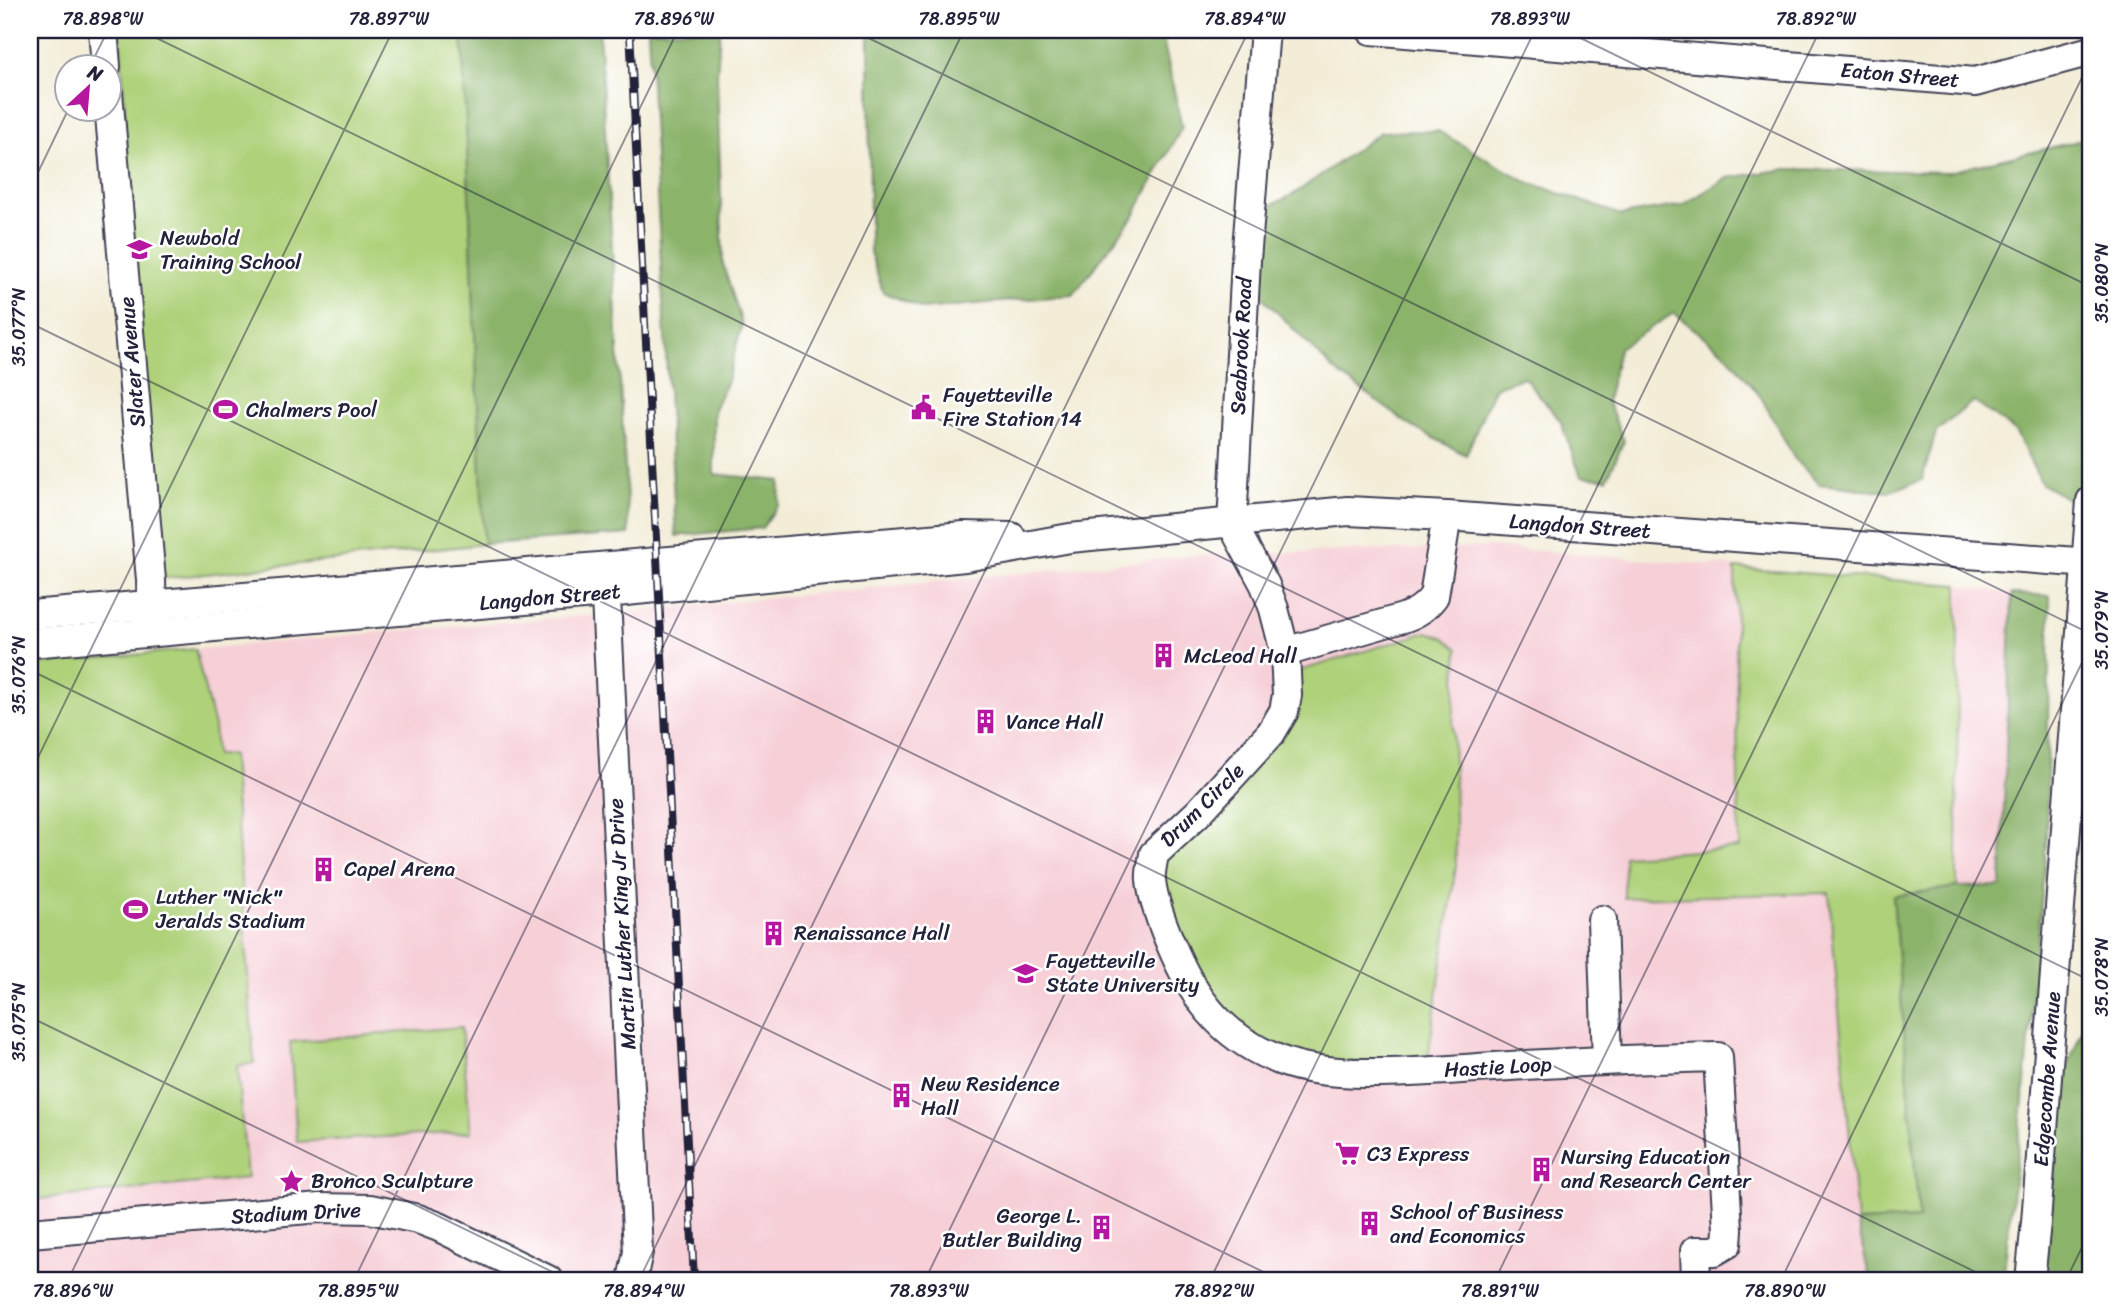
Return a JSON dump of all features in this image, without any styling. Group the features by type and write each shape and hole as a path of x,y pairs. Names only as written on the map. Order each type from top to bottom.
{"street":[{"path":"103,30 105,52"},
{"name":"Seabrook Road","path":"1231,524 1246,260 1265,30"},
{"name":"Eaton Street","path":"1371,30 1975,82 2091,51"},
{"name":"Slater Avenue","path":"111,122 153,632"},
{"name":"Edgecombe Avenue","path":"2030,1280 2090,563 2091,501"},
{"name":"Langdon Street","path":"30,643 153,632 964,536 1070,538 1348,511 2090,563"},
{"path":"1231,524 1265,585 1274,609 1284,652 1404,618 1426,606 1434,596 1447,516"},
{"name":"Langdon Street","path":"30,615 152,603 605,580"},
{"name":"Martin Luther King Jr Drive","path":"605,580 638,1252 632,1280"},
{"name":"Drum Circle","path":"1284,652 1287,695 1284,711 1271,733 1198,813 1154,854 1151,880 1167,934 1188,981 1202,1003 1238,1038 1284,1062 1309,1069 1390,1072"},
{"path":"1602,920 1606,1060"},
{"name":"Hastie Loop","path":"1390,1072 1606,1060 1718,1057 1727,1244 1715,1251 1695,1251 1696,1280"},
{"name":"Stadium Drive","path":"30,1233 320,1208 370,1209 418,1219 439,1227 548,1280"}],"shaded area":[{"name":"Fayetteville State University","path":"1493,547 1958,585 2012,594 2050,596 2001,1280 30,1280 30,665 617,613 1201,555"}],"green space":[{"path":"120,30 462,30 484,544 151,580"},
{"path":"462,30 599,30 629,534 484,544"},
{"path":"648,30 720,30 717,76 723,264 742,324 727,381 714,409 714,474 780,481 779,504 762,528 676,536"},
{"path":"869,30 1161,30 1182,127 1133,217 1073,295 923,309 883,292 870,252"},
{"path":"2091,129 2091,512 2042,484 2015,431 1973,401 1936,432 1922,480 1888,492 1819,484 1794,458 1761,397 1728,356 1674,313 1619,348 1607,401 1624,441 1607,479 1581,476 1560,420 1524,377 1494,388 1466,455 1411,426 1334,370 1261,296 1270,206 1294,194 1381,132 1438,131 1525,181 1621,215 1683,205 1727,178 1787,169 1949,172 2082,140"},
{"path":"1735,568 1958,585 1957,887 1893,896 1919,1219 1857,1222 1829,893 1624,898 1624,856 1739,848"},
{"path":"2012,594 2050,596 2046,847 2027,1065 2003,1280 1870,1280 1857,1222 1919,1219 1893,896 1957,887 2001,886"},
{"path":"1427,632 1443,637 1458,649 1453,723 1456,866 1426,1071 1309,1069 1201,1003 1154,854 1271,733 1286,675"},
{"name":"Luther \"Nick\" Jeralds Stadium","path":"195,649 214,727 216,755 232,755 254,1063 237,1066 247,1178 30,1200 30,665"},
{"path":"2091,660 2091,765 2084,750"},
{"path":"2091,1009 2091,1280 2043,1280 2062,1080"},
{"path":"461,1027 471,1132 297,1142 290,1042"}],"railway":[{"path":"630,30 694,1280"}],"place":[{"name":"Newbold Training School","path":"140,250"},
{"name":"Fayetteville Fire Station 14","path":"923,407"},
{"name":"Chalmers Pool","path":"226,410"},
{"name":"McLeod Hall","path":"1164,656"},
{"name":"Vance Hall","path":"986,722"},
{"name":"Capel Arena","path":"324,869"},
{"name":"Luther \"Nick\" Jeralds Stadium","path":"136,909"},
{"name":"Renaissance Hall","path":"774,933"},
{"name":"Fayetteville State University","path":"1026,973"},
{"name":"New Residence Hall","path":"901,1096"},
{"name":"C3 Express","path":"1347,1154"},
{"name":"Nursing Education and Research Center","path":"1541,1169"},
{"name":"Bronco Sculpture","path":"291,1181"},
{"name":"School of Business and Economics","path":"1370,1224"},
{"name":"George L. Butler Building","path":"1102,1228"}]}
